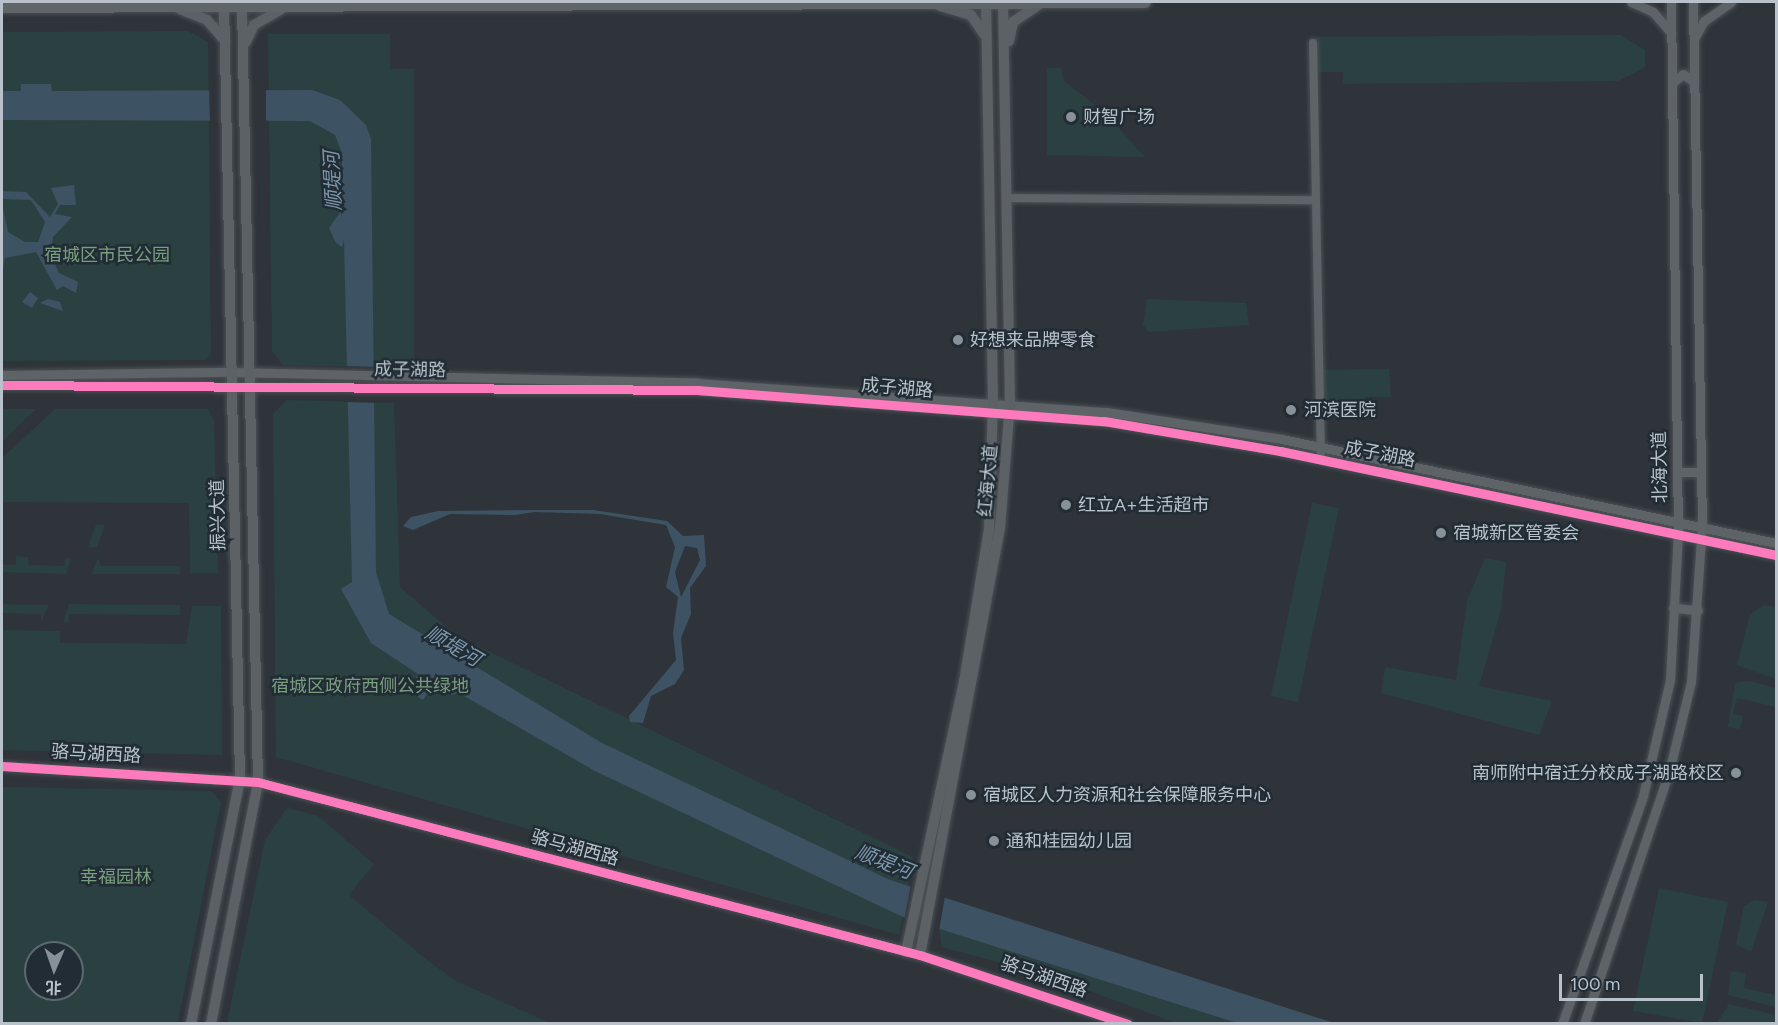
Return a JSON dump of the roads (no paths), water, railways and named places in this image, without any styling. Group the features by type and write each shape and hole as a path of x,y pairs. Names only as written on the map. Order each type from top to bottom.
{"main road":[{"path":"320,2 338,9"},
{"name":"红海大道","path":"906,952 964,682 989,529 993,408 986,2"},
{"name":"红海大道","path":"920,955 992,589 1010,409 1003,2"},
{"path":"180,9 224,5 282,9 338,9 1145,2"},
{"path":"922,3 977,19 987,43"},
{"path":"1004,68 1013,22 1042,3"},
{"path":"2,7 154,5 180,9 207,20 225,42"},
{"name":"振兴大道","path":"191,1023 240,778 224,5"},
{"name":"振兴大道","path":"211,1023 258,782 242,6"},
{"path":"243,51 254,25 282,9"},
{"path":"225,64 243,64"}],"street":[{"path":"1632,2 1653,12 1672,34"},
{"name":"北海大道","path":"1562,1023 1640,803 1670,680 1678,532 1671,2"},
{"path":"1584,1023 1657,809 1691,682 1702,537 1693,2"},
{"path":"1694,42 1704,21 1731,2"},
{"path":"1313,43 1321,459"},
{"path":"1672,83 1683,74 1694,82"},
{"path":"1006,198 1315,200"},
{"name":"成子湖路","path":"249,378 316,374 698,383 993,408"},
{"name":"成子湖路","path":"2,375 232,377 317,385 698,390 1010,409 1106,412 1321,447 1702,525 1776,543"},
{"name":"成子湖路","path":"2,385 232,377"},
{"name":"成子湖路","path":"1010,409 1104,421 1321,459 1702,537 1776,555"},
{"path":"1677,472 1701,472"},
{"path":"1674,608 1698,610"},
{"name":"骆马湖西路","path":"2,766 240,778 258,782 920,955 1128,1023"},
{"path":"1640,803 1657,809"}],"water":[{"path":"21,84 51,84 52,91 312,90 340,100 366,125 371,139 376,572 389,614 602,743 890,880 1334,1023 1237,1023 905,918 595,771 459,693 451,695 431,677 423,686 429,690 423,700 418,697 413,683 418,674 371,643 341,589 352,582 344,240 342,247 336,243 329,228 341,211 342,220 342,153 335,135 310,121 2,120 2,91 21,91"},
{"path":"74,185 76,205 60,205 55,214 72,217 53,237 51,256 59,273 78,282 76,293 63,286 57,290 36,252 5,258 2,276 2,204 8,232 25,242 38,242 45,222 31,200 2,199 2,191 26,192 50,217 58,204 51,188"},
{"path":"30,292 38,298 32,308 22,302"},
{"path":"48,299 60,302 63,311 40,303"},
{"path":"593,510 667,521 683,536 704,535 706,566 690,588 691,614 681,638 684,670 675,684 651,696 643,723 630,722 629,716 676,660 673,633 678,597 666,587 675,547 666,525 600,514 535,512 515,515 450,514 413,530 403,526 411,517 438,511","holes":["685,546 697,548 700,560 681,597 675,572"]}],"place":[{"name":"财智广场","path":"1071,117"},
{"name":"好想来品牌零食","path":"958,340"},
{"name":"河滨医院","path":"1291,410"},
{"name":"红立A+生活超市","path":"1066,505"},
{"name":"宿城新区管委会","path":"1441,533"},
{"name":"南师附中宿迁分校成子湖路校区","path":"1736,773"},
{"name":"宿城区人力资源和社会保障服务中心","path":"971,795"},
{"name":"通和桂园幼儿园","path":"994,841"}],"water label":[{"name":"顺堤河","path":"333,181"},
{"name":"顺堤河","path":"453,646"},
{"name":"顺堤河","path":"884,862"}],"park label":[{"name":"宿城区市民公园","path":"107,255"},
{"name":"宿城区政府西侧公共绿地","path":"370,686"},
{"name":"幸福园林","path":"116,877"}]}
